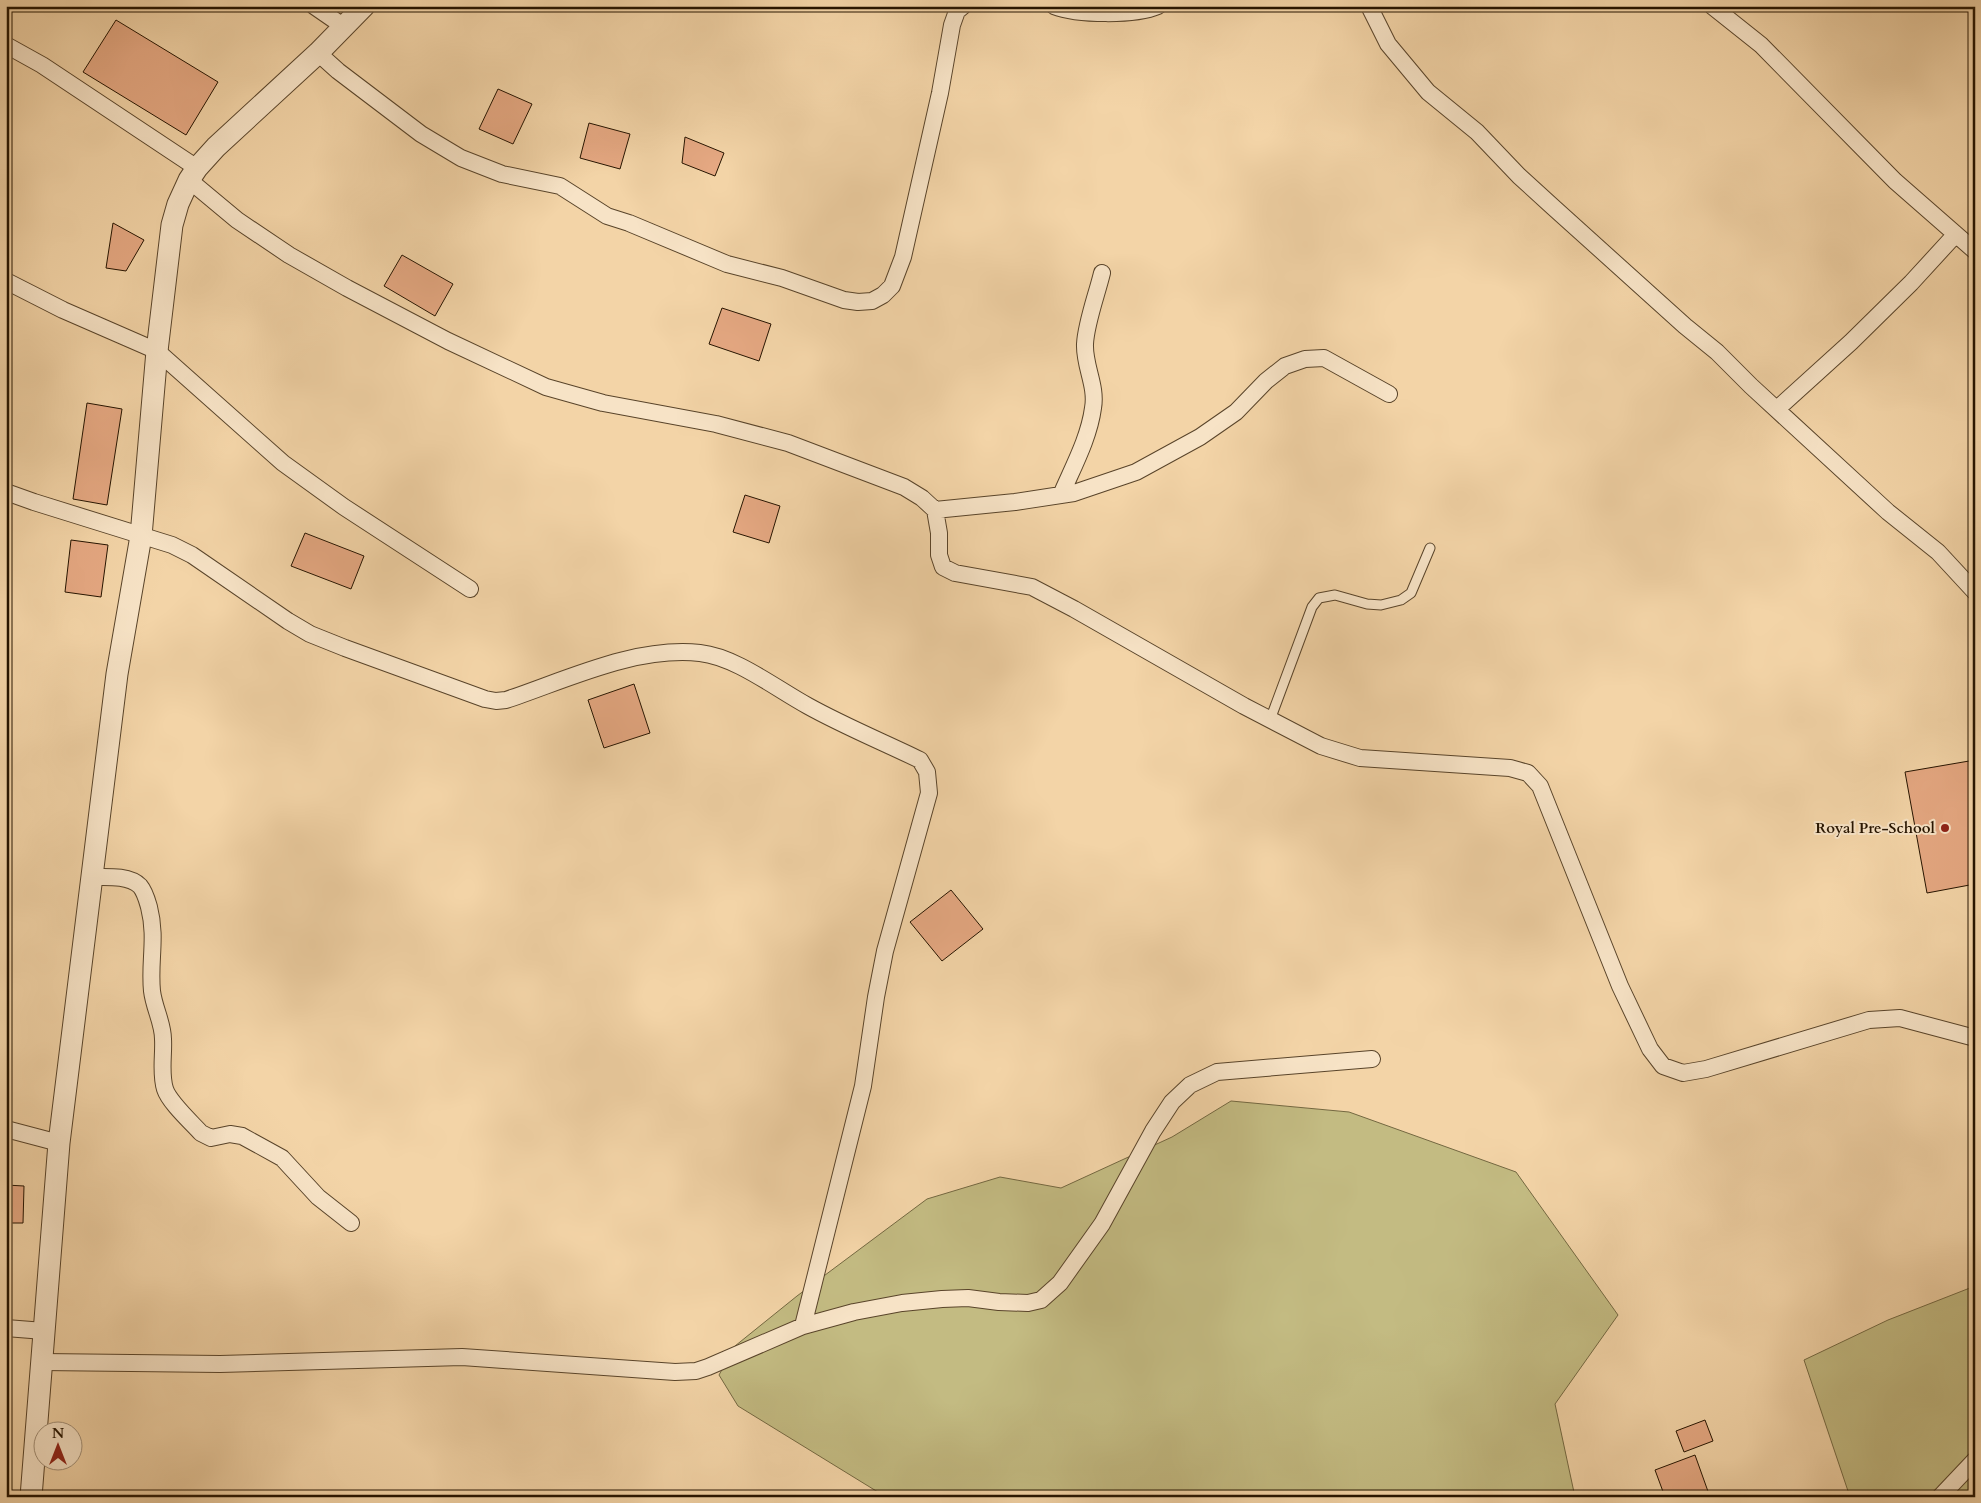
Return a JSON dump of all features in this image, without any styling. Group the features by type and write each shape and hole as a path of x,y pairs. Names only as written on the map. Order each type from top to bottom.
{"street":[{"path":"314,6 343,26"},
{"path":"31,1497 59,1143 117,674 141,536 157,351 172,226 178,204 193,174 216,147 318,53 364,6"},
{"path":"318,53 338,72 421,134 461,158 502,174 560,186 607,216 629,223 727,264 782,278 844,300 872,301 883,295 892,286 903,257 940,93 952,25 958,11 963,6"},
{"path":"1056,7 1129,14 1158,6"},
{"path":"1369,6 1388,44 1428,92 1477,132 1526,182 1685,326 1717,352 1888,512 1938,552 1975,592"},
{"path":"1712,6 1761,45 1895,181 1975,251"},
{"path":"6,45 42,64 193,174 238,220 289,256 431,332 546,387 603,402 716,424 788,443 904,487 922,498 935,510 939,533 939,555 943,567 955,573 1032,588 1320,746 1360,758 1510,768 1528,773 1540,786 1620,986 1650,1049 1663,1066 1683,1074 1706,1069 1869,1020 1900,1018 1975,1038"},
{"path":"1777,409 1858,336 1911,283 1955,235"},
{"path":"1061,495 1088,430 1094,408 1093,381 1086,362 1085,344 1102,273"},
{"path":"6,281 63,310 157,351 283,463 344,507 470,589"},
{"path":"935,510 1015,502 1074,493 1136,472 1200,438 1236,412 1266,381 1285,366 1305,359 1324,358 1389,394"},
{"path":"6,492 172,545 192,556 310,634 485,699 506,700 604,666 660,653 700,653 730,662 809,707 920,760 927,772 930,793 885,951 863,1086 803,1326"},
{"path":"92,877 135,882 141,887 147,898 154,930 152,989 163,1038 163,1080 165,1091 170,1098 206,1137 236,1134 282,1158 318,1197 351,1223"},
{"path":"42,1362 220,1364 462,1357 675,1372 696,1371 803,1326 854,1312 922,1301 968,1298 1028,1303 1041,1300 1060,1282 1102,1224 1153,1131 1172,1102 1190,1085 1217,1072 1372,1059"},
{"path":"6,1129 59,1143"},
{"path":"6,1328 44,1331"},
{"path":"1940,1497 1975,1460"}],"lane":[{"path":"1270,720 1312,607 1319,598 1335,595 1367,604 1381,605 1401,600 1411,593 1430,548"}],"shaded area":[{"path":"1231,1101 1349,1112 1516,1172 1618,1315 1555,1404 1575,1497 886,1497 738,1406 719,1375 735,1346 797,1296 927,1199 1000,1177 1061,1188 1172,1137"},
{"path":"1975,1286 1975,1497 1850,1497 1804,1360 1888,1320"}],"building":[{"path":"116,20 218,82 186,135 83,72"},
{"path":"498,89 532,104 513,144 479,129"},
{"path":"589,123 630,134 620,169 580,158"},
{"path":"685,137 724,153 715,176 682,163"},
{"path":"113,223 144,240 126,271 106,268"},
{"path":"402,255 453,284 435,316 384,286"},
{"path":"722,308 771,324 759,361 709,344"},
{"path":"87,403 122,409 107,505 73,499"},
{"path":"745,495 780,506 769,543 733,532"},
{"path":"305,533 364,556 351,589 291,566"},
{"path":"71,540 108,545 101,597 65,592"},
{"path":"634,684 650,733 604,748 588,700"},
{"name":"Royal Pre-School","path":"1975,760 1975,884 1927,893 1905,772"},
{"path":"951,890 983,929 942,961 910,922"},
{"path":"6,1185 24,1186 23,1223 6,1223"},
{"path":"1705,1420 1713,1441 1684,1452 1676,1431"},
{"path":"1695,1455 1710,1497 1665,1497 1655,1470"}],"place":[{"name":"Royal Pre-School","path":"1945,828"}]}
